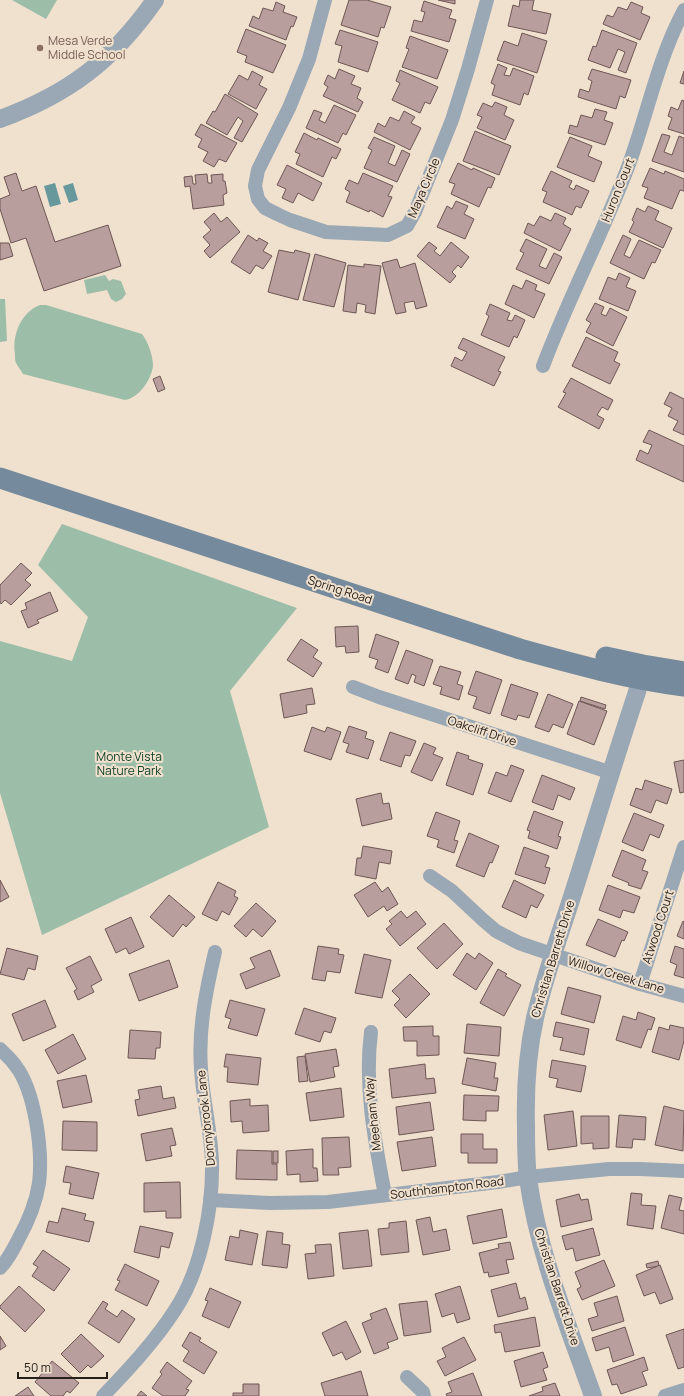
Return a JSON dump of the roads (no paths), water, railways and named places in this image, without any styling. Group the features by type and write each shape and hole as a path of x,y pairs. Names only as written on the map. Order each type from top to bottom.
{"main road":[{"name":"Spring Road","path":"0,464 541,641 684,686"},
{"name":"Spring Road","path":"0,478 520,649 580,666 642,673 684,672"}],"street":[{"path":"0,119 37,104 82,78 108,57 128,36 155,0"},
{"name":"Maya Circle","path":"325,0 309,59 290,108 258,170 256,186 258,199 265,208 279,215 326,232 382,236 388,235 407,226 415,212 452,120 487,0"},
{"name":"Huron Court","path":"542,366 613,204 641,130 668,44 684,10"},
{"name":"Christian Barrett Drive","path":"593,1396 541,1242 533,1209 526,1155 525,1094 535,1018 546,974 612,773 642,673"},
{"name":"Oakcliff Drive","path":"353,687 379,697 612,773"},
{"name":"Atwood Court","path":"640,984 684,847"},
{"name":"Willow Creek Lane","path":"430,876 452,891 482,920 496,931 518,943 640,984 684,996"},
{"name":"Donnybrook Lane","path":"104,1396 162,1329 176,1310 191,1282 203,1240 210,1200 212,1163 204,1100 200,1048 204,1004 215,952"},
{"name":"Meeham Way","path":"371,1032 368,1069 371,1108 376,1152 385,1195"},
{"path":"0,1049 15,1065 29,1096 38,1132 40,1170 39,1183 30,1217 11,1253 0,1268"},
{"name":"Southhampton Road","path":"210,1200 289,1203 328,1202 498,1182 528,1177 609,1169 640,1168 684,1171"},
{"path":"407,1377 423,1392 424,1396"},
{"path":"665,1396 684,1390"}],"water":[{"path":"55,183 61,204 50,207 44,186"},
{"path":"73,183 78,200 69,203 63,186"}],"place":[{"name":"Mesa Verde Middle School","path":"40,48"}],"park label":[{"name":"Monte Vista Nature Park","path":"129,764"}]}
